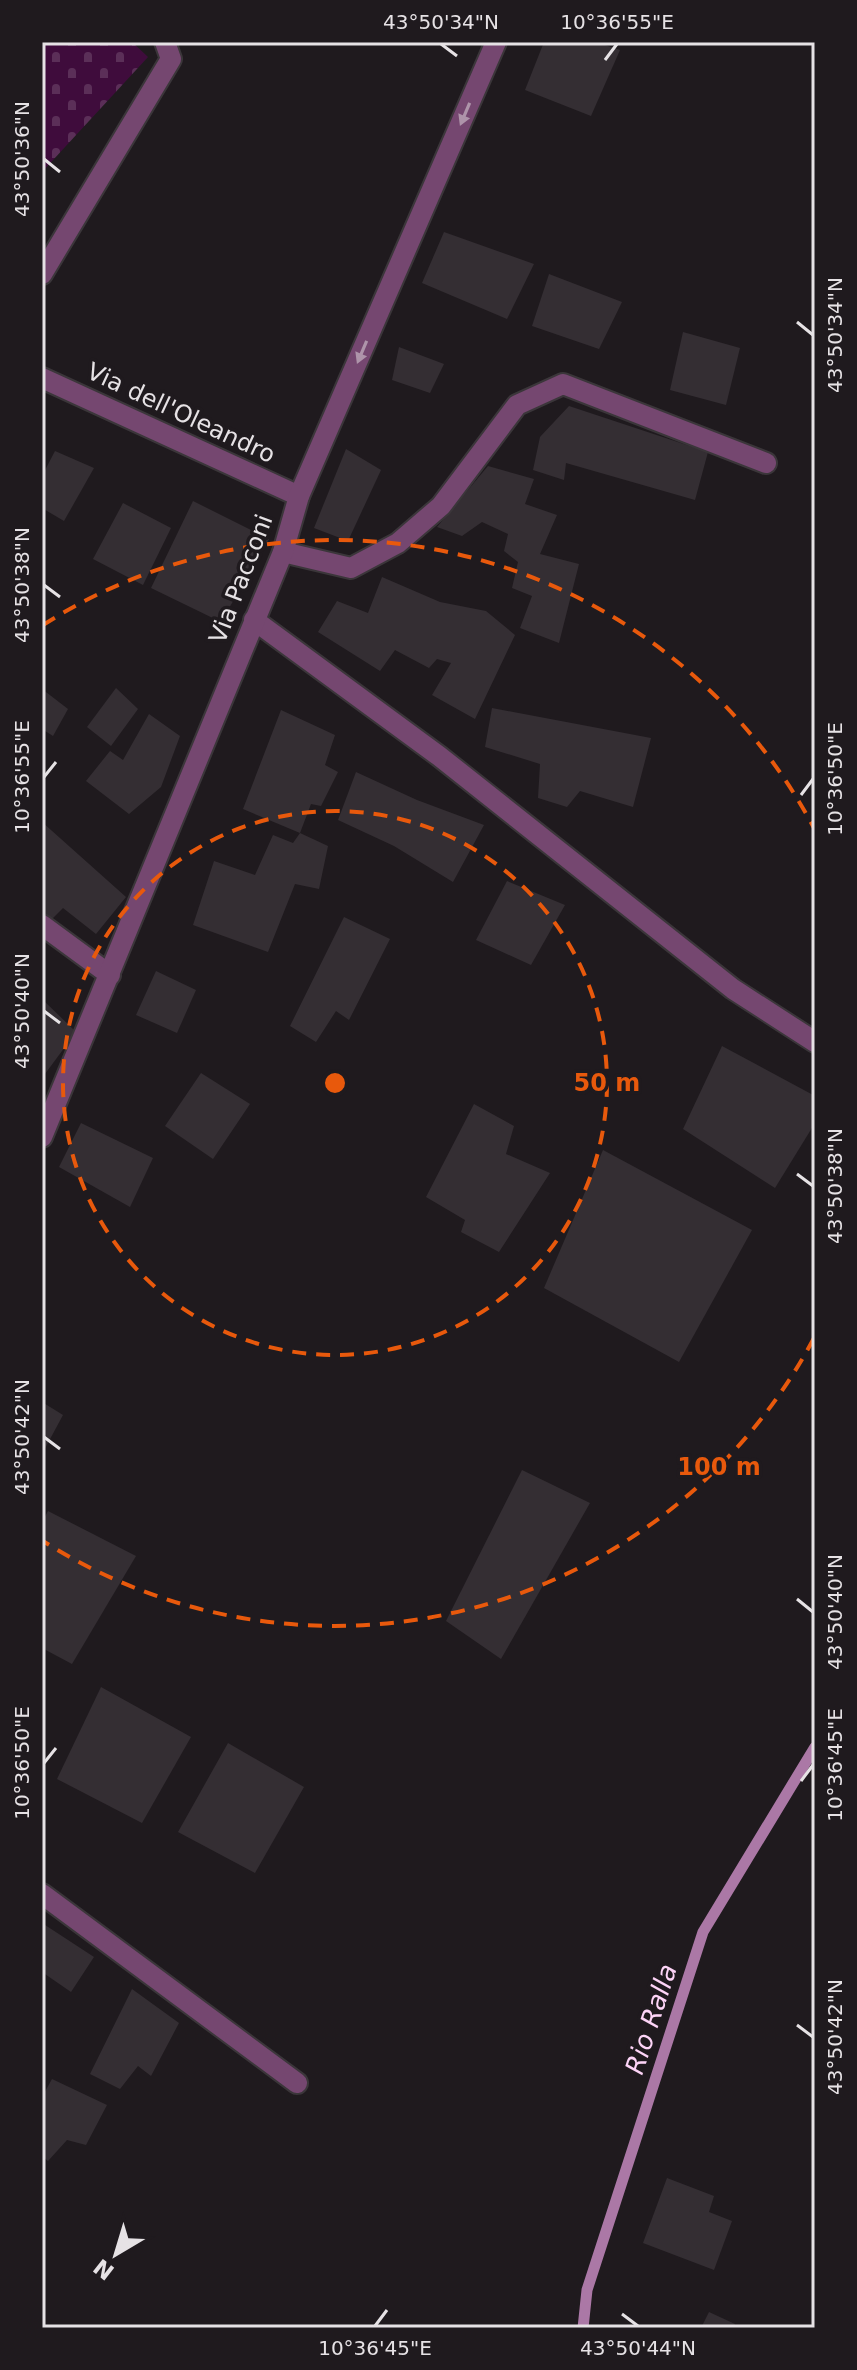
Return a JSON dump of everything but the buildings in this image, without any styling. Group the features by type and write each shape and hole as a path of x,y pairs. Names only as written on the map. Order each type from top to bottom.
{"street":[{"path":"42,274 171,59 165,42"},
{"name":"Via Pacconi","path":"42,1137 283,552 299,496 496,42"},
{"name":"Via dell'Oleandro","path":"42,378 299,496"},
{"path":"283,552 351,568 398,543 441,506 517,405 563,384 766,463"},
{"path":"254,620 439,756 733,989 815,1042"},
{"path":"42,925 110,975"},
{"path":"42,1894 297,2083"}],"green space":[{"path":"42,42 132,42 148,57 42,172"}],"waterway":[{"name":"Rio Ralla","path":"583,2328 587,2290 703,1932 815,1747"}]}
